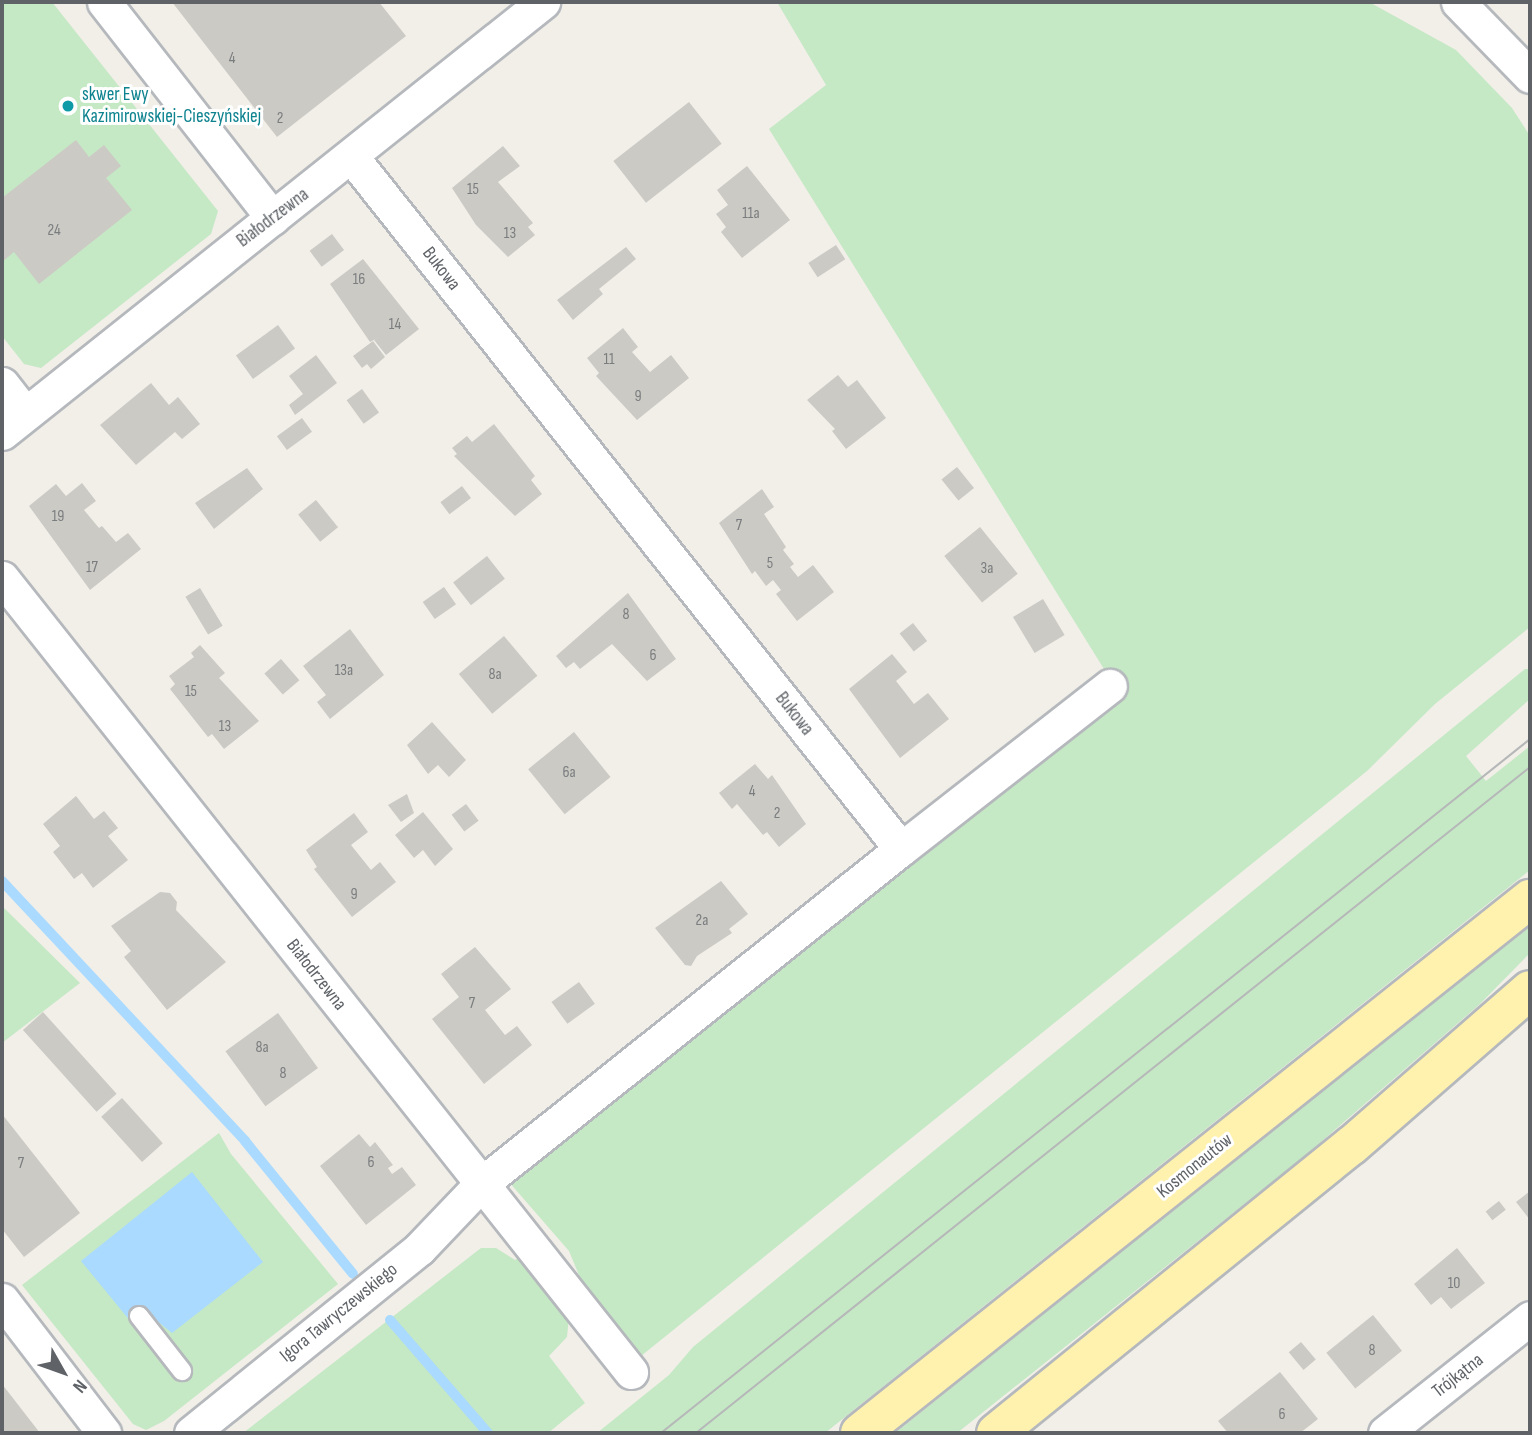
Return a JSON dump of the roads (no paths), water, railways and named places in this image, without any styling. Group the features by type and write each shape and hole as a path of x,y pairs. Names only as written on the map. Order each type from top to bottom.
{"main road":[{"name":"Kosmonautów","path":"860,1433 1530,900"},
{"path":"996,1433 1351,1146 1530,990"}],"street":[{"path":"104,2 273,218"},
{"name":"Białodrzewna","path":"13,423 543,2"},
{"path":"1461,3 1530,76"},
{"name":"Bukowa","path":"351,156 901,849"},
{"path":"2,384 13,423"},
{"name":"Białodrzewna","path":"2,578 480,1185 631,1372"},
{"path":"480,1185 1110,686"},
{"name":"Igora Tawryczewskiego","path":"191,1433 419,1249 480,1185"},
{"path":"2,1300 104,1433"},
{"name":"Trójkątna","path":"1385,1433 1530,1318"}],"lane":[{"path":"139,1316 182,1371"}],"water":[{"path":"192,1172 263,1262 172,1333 145,1311 131,1322 81,1261"}],"waterway":[{"path":"2,881 245,1141 353,1274"},
{"path":"390,1320 488,1433"}],"tram line":[{"path":"661,1433 1530,739"},
{"path":"696,1433 1530,767"}],"place":[{"name":"skwer Ewy Kazimirowskiej-Cieszyńskiej","path":"68,106"}]}
